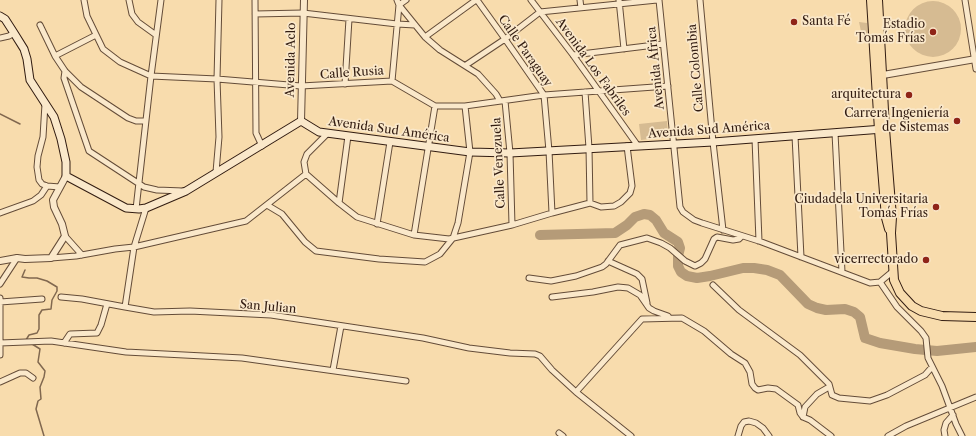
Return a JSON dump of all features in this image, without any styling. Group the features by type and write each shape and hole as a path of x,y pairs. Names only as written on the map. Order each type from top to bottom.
{"main road":[{"path":"871,0 882,129 892,217 892,272 894,280 900,293 912,306 921,311 942,316 976,317"},
{"path":"878,0 883,75 882,129"},
{"path":"0,16 5,19 24,49 30,80 54,117 61,138 66,162 66,176 120,206 136,209 146,208 186,191 301,121"},
{"name":"Avenida Sud América","path":"301,121 319,132 470,152 510,153 713,142 882,129"}],"street":[{"path":"84,0 86,16 103,49 108,55 151,76"},
{"path":"129,0 132,14 138,22 156,35"},
{"path":"136,209 140,184 145,121 161,0"},
{"path":"216,172 219,136 216,79 219,0"},
{"path":"256,0 256,133 262,146"},
{"name":"Avenida Aclo","path":"301,121 304,0"},
{"path":"398,3 406,0"},
{"path":"424,37 476,0"},
{"name":"Calle Paraguay","path":"476,0 544,96 549,151 552,212"},
{"name":"Avenida Los Fabriles","path":"531,0 573,55 638,146"},
{"path":"580,0 581,8"},
{"path":"466,65 505,39 540,12 619,2 658,0"},
{"name":"Avenida África","path":"658,0 680,206 683,212 694,220 723,230"},
{"name":"Calle Colombia","path":"700,0 723,230"},
{"path":"965,0 976,69"},
{"path":"619,2 624,49"},
{"path":"392,81 399,12 398,3"},
{"path":"398,3 424,37 440,50 466,65 478,74 502,101"},
{"path":"255,14 303,13 415,25"},
{"path":"345,84 349,19"},
{"path":"40,25 55,56 65,71 81,87 128,118 136,121 145,121"},
{"path":"0,38 14,33"},
{"path":"55,56 96,34"},
{"path":"573,55 663,44"},
{"path":"883,75 975,59"},
{"path":"65,71 64,78 89,151 144,187 157,190 186,191"},
{"name":"Calle Rusia","path":"151,76 216,79 301,86 392,81 435,106"},
{"path":"414,236 435,106 465,106 544,96 668,86"},
{"path":"585,92 589,148 590,203"},
{"name":"Calle Venezuela","path":"502,101 510,153 512,225"},
{"path":"45,104 43,137 37,167 39,180 42,184 47,186 60,187"},
{"path":"267,205 282,214 305,242 316,251 378,259 425,262 440,254 453,238 458,223 470,152 465,106"},
{"path":"328,133 307,154 304,162 306,174 339,203 358,217 414,236 449,239 512,225 552,212 590,203 601,207 614,206 621,202 630,193 632,186 627,146"},
{"path":"835,133 842,272"},
{"path":"339,203 348,136"},
{"path":"795,136 802,257"},
{"path":"755,139 759,241"},
{"path":"378,224 390,142"},
{"path":"0,261 17,258 51,258 82,255 134,247 246,221 306,174"},
{"path":"66,176 53,200 54,207 62,224 65,236 82,255"},
{"path":"0,213 33,201 47,186"},
{"path":"125,307 134,247 146,208"},
{"path":"723,230 759,241 870,283 880,282 892,272"},
{"path":"51,258 65,236"},
{"path":"529,278 551,281 576,276 602,267 620,245 647,238 670,248 685,261 695,266 705,259 714,239 717,237 739,240 742,236"},
{"path":"0,284 17,258"},
{"path":"608,261 637,274 642,279 648,306"},
{"path":"880,282 897,307 926,338 928,344 927,354 942,386 952,415 962,436"},
{"path":"713,285 739,310 800,355 829,384 832,395 839,398 870,401 887,395 925,375 932,367"},
{"path":"552,297 618,287 628,288 640,295 654,312 673,318"},
{"name":"San Julian","path":"61,297 82,299 154,312 190,311 271,315 437,341 469,348 510,353 535,354 540,356 552,370 576,392 631,436"},
{"path":"0,355 0,301 42,299"},
{"path":"64,343 70,334 97,333 107,304"},
{"path":"576,392 642,319 682,318 704,331 731,354 745,363 750,372 752,384 755,388 758,390 768,388 776,389 798,405 800,413 803,416 831,436"},
{"path":"333,370 342,326"},
{"path":"0,343 51,341 126,352 242,358 406,381"},
{"path":"0,382 20,373 26,373 33,378"},
{"path":"803,416 805,407 817,394 829,387"},
{"path":"888,436 898,433 976,397"},
{"path":"945,436 944,430 946,423 952,415"},
{"path":"738,436 741,426 744,422 749,421 756,423 763,428 769,436"}],"shaded area":[{"name":"Estadio Tomás Frías","path":"927,1 939,1 949,5 957,13 961,23 961,35 957,45 949,53 939,57 927,57 917,53 909,45 905,35 905,23 909,13 917,5"},
{"path":"859,22 867,23 869,44 865,42 862,36"},
{"path":"667,121 668,137 641,140 639,124"}],"waterway":[{"path":"0,114 20,124"},
{"path":"540,235 615,233 627,225 635,217 644,214 650,215 656,220 664,233 678,242 680,248 678,266 681,272 687,276 697,278 743,268 767,270 780,275 808,304 826,310 845,309 854,312 860,317 865,338 880,343 937,351 976,347"},
{"path":"25,270 22,277 37,278 47,281 57,287 57,291 52,300 51,309 42,310 39,315 39,329 37,333 29,335 26,340"},
{"path":"32,344 40,349 38,362 45,371 40,387 41,399 38,401 36,409 44,436"}],"place":[{"name":"Santa Fé","path":"794,22"},
{"name":"Estadio Tomás Frías","path":"933,32"},
{"name":"arquitectura","path":"909,95"},
{"name":"Carrera Ingeniería de Sistemas","path":"957,121"},
{"name":"Ciudadela Universitaria Tomás Frías","path":"936,207"},
{"name":"vicerrectorado","path":"926,260"}]}
